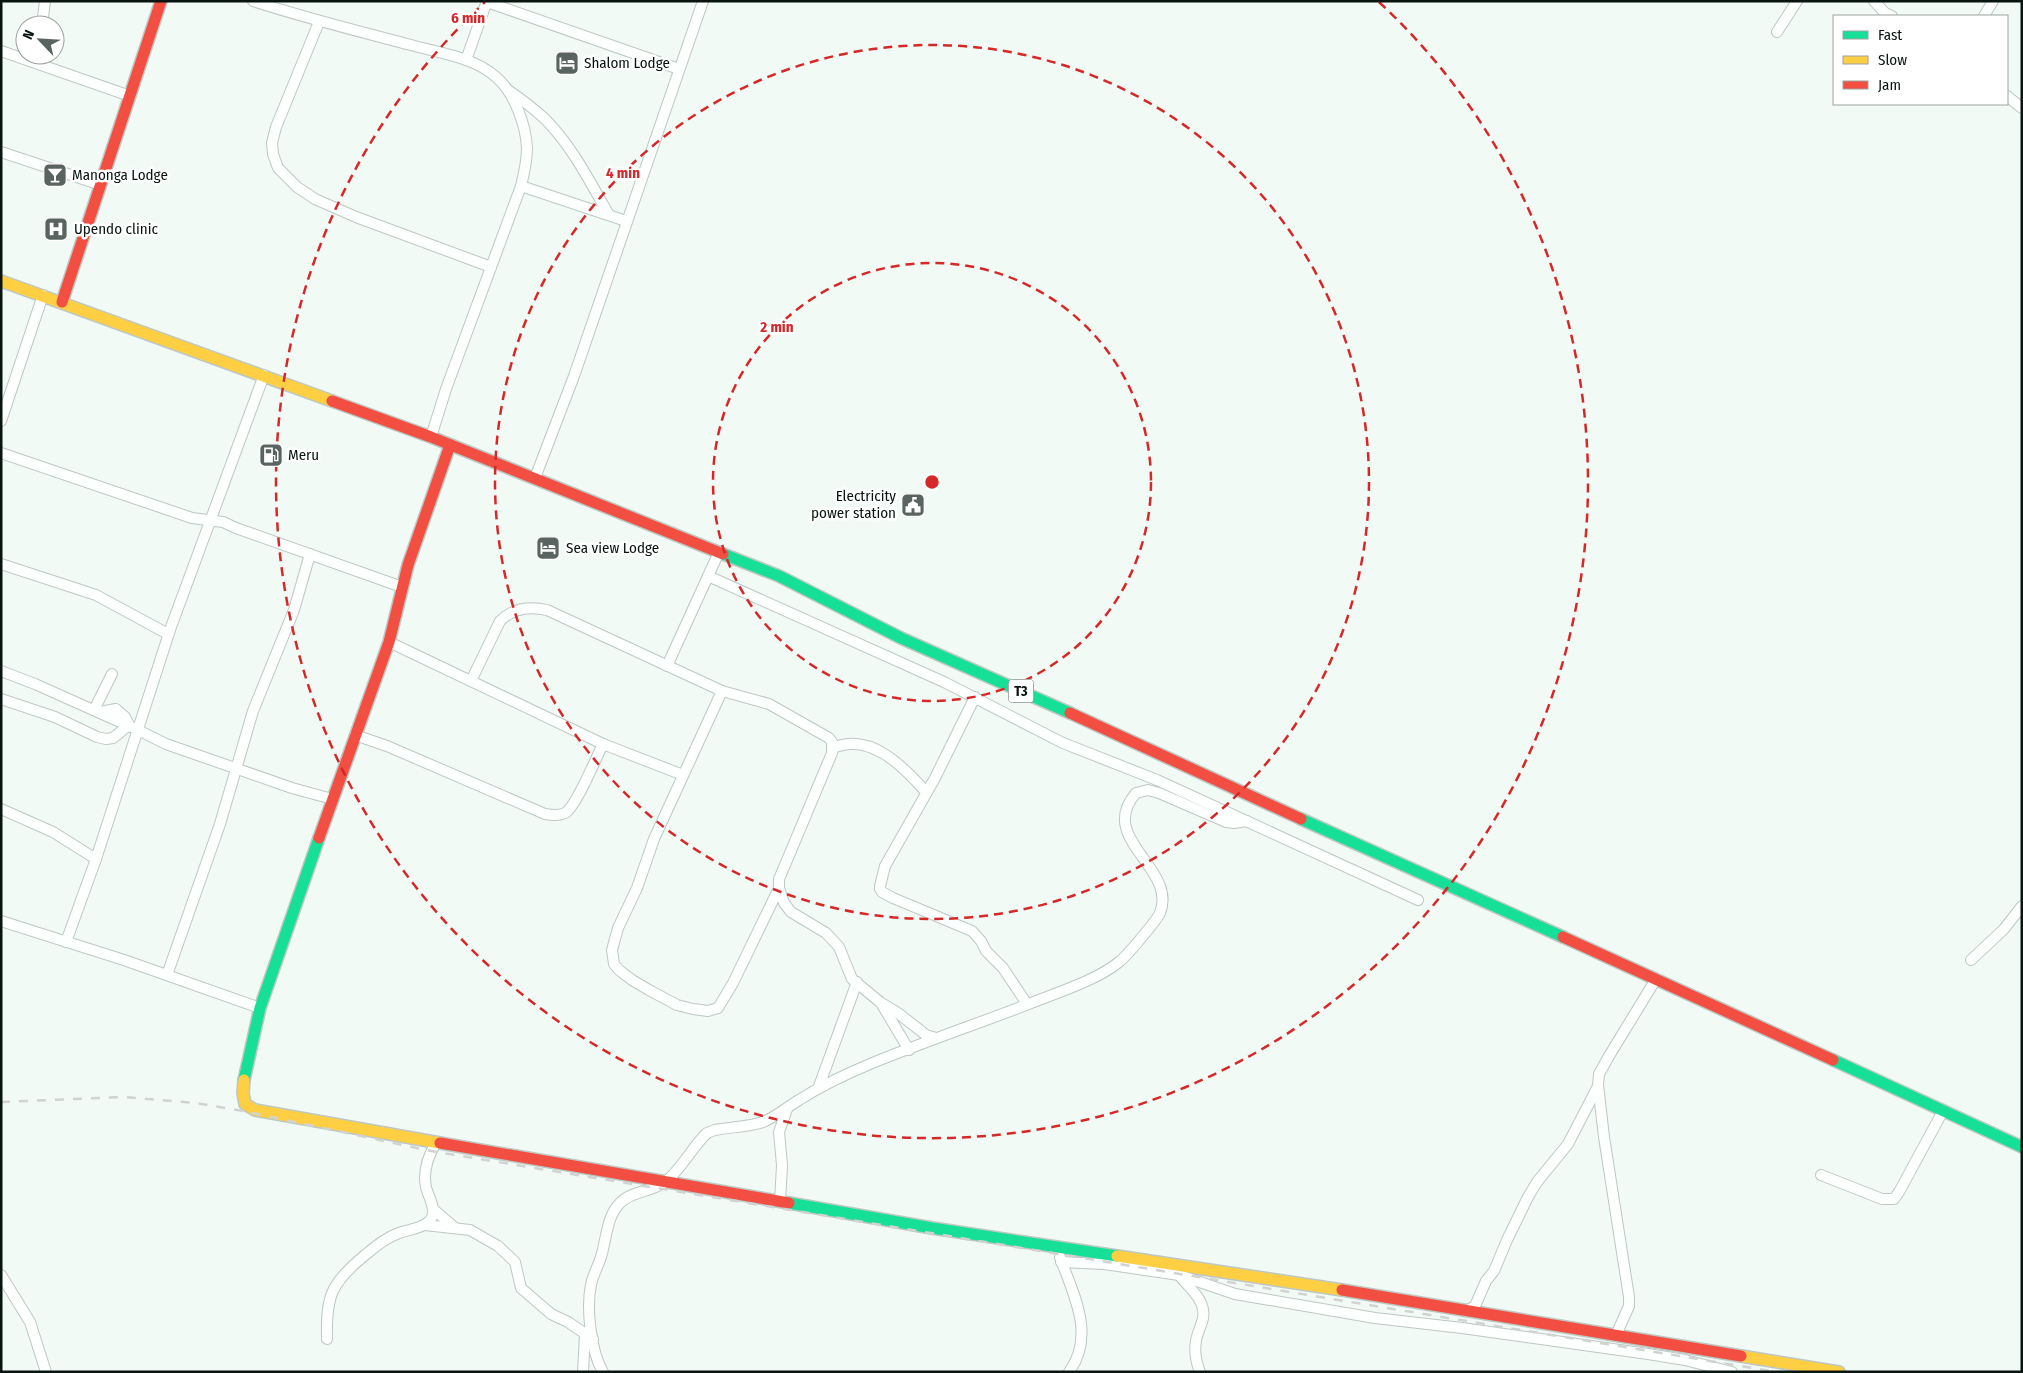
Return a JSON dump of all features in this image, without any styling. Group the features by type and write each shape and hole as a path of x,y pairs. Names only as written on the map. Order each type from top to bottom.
{"main road":[{"path":"62,302 161,1"},
{"name":"T3","path":"1,281 431,437 779,576 901,638 1031,695 1180,765 2022,1147"},
{"path":"450,445 402,587 389,642 260,1008 244,1079 243,1093 245,1104 255,1110 266,1113 932,1228 1386,1297 1839,1372"}],"street":[{"path":"43,15 45,1"},
{"path":"253,1 278,5 319,22 466,60 495,76 508,90 531,106 546,120 586,174 609,216"},
{"path":"536,478 574,376 702,1"},
{"path":"1776,32 1797,1"},
{"path":"1874,1 1890,15"},
{"path":"1985,15 1993,1"},
{"path":"466,60 487,2 679,69"},
{"path":"319,22 276,127 273,148 278,168 297,188 315,199 364,220 491,267"},
{"path":"1,51 15,54"},
{"path":"51,65 130,96"},
{"path":"431,437 446,390 526,168 527,148 524,132 508,90"},
{"path":"2008,97 2022,108"},
{"path":"1,152 101,186"},
{"path":"521,186 626,221"},
{"path":"1,421 43,295"},
{"path":"66,942 96,859 134,728 264,375"},
{"path":"1,453 192,518 223,522 402,587"},
{"path":"667,666 720,552"},
{"path":"167,975 220,824 253,711 294,610 310,554"},
{"path":"1,564 96,595 168,634"},
{"path":"708,576 975,697 1063,744 1158,780 1418,900"},
{"path":"471,681 500,621 506,615 528,608 547,610 722,691 769,704 829,738 833,748"},
{"path":"389,642 603,744 683,776"},
{"path":"1,671 97,711 166,744 332,800"},
{"path":"97,711 112,674"},
{"path":"722,691 654,839 637,888 614,939 612,958 619,970 632,980 677,1005 708,1011 718,1008 733,983 778,888 784,866 833,748 844,743 854,742 868,746 907,771 926,792"},
{"path":"975,697 946,756 890,855 881,878 880,889 902,903 972,931 981,941 986,951 1003,968 1027,1004"},
{"path":"1,699 55,717 97,737 106,739 113,738 134,728"},
{"path":"355,735 387,746 545,814 556,815 565,813 573,805 603,744"},
{"path":"583,1372 589,1336 591,1286 603,1251 613,1212 621,1201 647,1192 665,1182 708,1133 715,1130 763,1122 818,1089 852,1072 1078,984 1119,962 1160,913 1162,897 1159,884 1145,860 1132,843 1125,827 1127,810 1136,793 1148,790 1175,799 1226,822 1247,821"},
{"path":"1,809 53,832 96,859"},
{"path":"778,888 784,903 791,912 826,933 839,947 852,979 926,1035 936,1038"},
{"path":"1971,960 2004,929 2022,906"},
{"path":"1,921 167,975 260,1008"},
{"path":"1466,1311 1475,1306 1537,1182 1568,1144 1598,1085 1600,1074 1609,1056 1656,980"},
{"path":"818,1089 857,982"},
{"path":"880,1002 908,1050"},
{"path":"1598,1085 1604,1137 1629,1297 1629,1306 1616,1335"},
{"path":"780,1202 782,1165 779,1132 787,1108"},
{"path":"1821,1175 1882,1199 1894,1199 1943,1111"},
{"path":"425,1225 432,1218 433,1209 425,1178 426,1167 436,1143"},
{"path":"433,1209 454,1227"},
{"path":"327,1339 328,1308 335,1285 341,1275 385,1239 425,1225 454,1227 470,1230 507,1253 516,1262 521,1288 551,1314 568,1322 589,1336 603,1372"},
{"path":"1056,1246 1078,1308 1083,1330 1080,1350 1072,1370"},
{"path":"1062,1262 1104,1264 1179,1275 1244,1296 1375,1318 1638,1352 1685,1360 1732,1372"},
{"path":"1,1274 30,1322 46,1372"},
{"path":"1179,1275 1198,1298 1204,1311 1195,1350 1200,1372"}],"railway":[{"path":"1,1102 124,1097 196,1103 243,1111 431,1151 1777,1372"}],"traffic: fast":[{"path":"723,554 779,576 901,638 1070,713"},
{"path":"1301,819 1563,937"},
{"path":"244,1080 260,1008 319,838"},
{"path":"1833,1060 2022,1147"},
{"path":"789,1203 932,1228 1117,1256"}],"traffic: slow":[{"path":"1,281 332,401"},
{"path":"244,1080 243,1093 245,1104 255,1110 440,1143"},
{"path":"1117,1256 1342,1290"},
{"path":"1741,1356 1839,1372"}],"traffic: jam":[{"path":"62,302 161,1"},
{"path":"332,401 431,437 723,554"},
{"path":"319,838 389,642 408,565 450,445"},
{"path":"1070,713 1301,819"},
{"path":"1563,937 1833,1060"},
{"path":"440,1143 789,1203"},
{"path":"1342,1290 1741,1356"}],"place":[{"name":"Shalom Lodge","path":"567,63"},
{"name":"Manonga Lodge","path":"55,175"},
{"name":"Upendo clinic","path":"56,229"},
{"name":"Meru","path":"271,455"},
{"name":"Electricity power station","path":"913,505"},
{"name":"Sea view Lodge","path":"548,548"}]}
